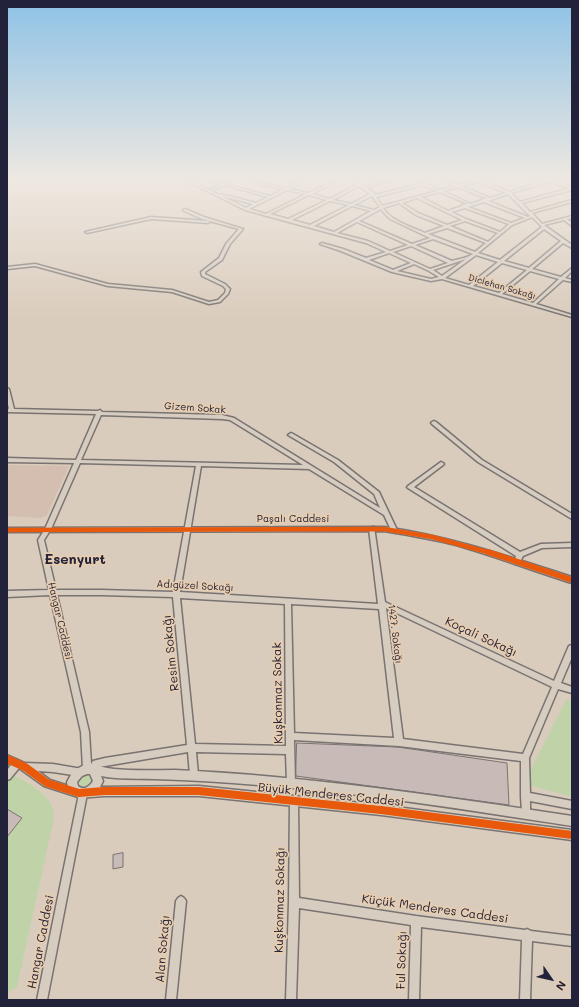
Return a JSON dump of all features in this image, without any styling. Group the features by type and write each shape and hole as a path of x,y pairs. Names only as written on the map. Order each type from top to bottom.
{"street":[{"path":"87,232 107,227"},
{"path":"7,268 35,265 108,285 172,291 205,302 216,302 224,297 228,289 224,285 203,275 203,272 221,259 228,244 241,229 234,227"},
{"name":"Diclehan Sokağı","path":"310,227 367,242 430,270 442,278 572,316"},
{"path":"334,233 346,227"},
{"path":"371,227 452,262"},
{"path":"411,227 433,238 475,254 572,281"},
{"path":"426,234 445,227 488,243"},
{"path":"484,227 500,233"},
{"path":"322,244 342,250 393,271 431,280 442,278 475,254 507,227"},
{"path":"470,286 502,262 541,227"},
{"path":"543,227 572,248"},
{"path":"365,260 433,238"},
{"path":"499,295 562,241"},
{"path":"430,270 475,254"},
{"path":"393,271 414,264"},
{"path":"533,305 572,269"},
{"path":"566,314 572,309"},
{"path":"7,389 10,410"},
{"name":"Gizem Sokak","path":"10,410 100,412 222,417 232,419 386,514"},
{"name":"Hangar Caddesi","path":"88,771 85,732 41,540 48,529 100,412"},
{"path":"434,423 480,461 572,517"},
{"path":"291,435 336,460 376,493 394,530"},
{"path":"7,460 311,467"},
{"name":"Resim Sokağı","path":"194,775 176,594 186,529 199,464"},
{"path":"441,464 410,487 518,558 541,546 572,545"},
{"name":"1427. Sokağı","path":"372,529 399,742"},
{"name":"Paşalı Caddesi","path":"7,530 394,530 416,532 518,558 572,580"},
{"name":"Adıgüzel Sokağı","path":"7,594 53,592 176,594 288,602 382,605"},
{"name":"Kuşkonmaz Sokak","path":"288,602 291,783"},
{"name":"Koçali Sokağı","path":"382,605 556,685 572,690"},
{"path":"526,813 524,758 572,648"},
{"path":"290,736 399,742 524,758"},
{"path":"82,793 72,786 72,782 96,764 105,762 192,748 290,750"},
{"path":"7,759 21,766 47,783 82,793 94,788 98,781 98,777 88,771 21,766 7,776"},
{"name":"Büyük Menderes Caddesi","path":"88,771 108,773 194,775 291,783 465,804 572,821"},
{"name":"Büyük Menderes Caddesi","path":"82,793 104,791 199,791 294,800 572,835"},
{"name":"Hangar Caddesi","path":"42,1000 82,793"},
{"path":"525,796 572,805"},
{"name":"Kuşkonmaz Sokağı","path":"291,1000 294,902 294,800"},
{"name":"Alan Sokağı","path":"171,1000 181,901"},
{"name":"Küçük Menderes Caddesi","path":"294,902 416,921 527,934 572,941"},
{"name":"Ful Sokağı","path":"414,1000 416,921"},
{"path":"525,1000 527,934"}],"shaded area":[{"path":"7,465 69,466 47,515 41,518 7,516"}],"green space":[{"path":"566,700 572,701 572,797 529,785 529,773"},
{"path":"12,774 33,786 45,796 53,810 54,818 17,987 7,993 7,779"},
{"path":"85,774 90,776 92,781 90,786 85,788 80,786 78,781 80,776"}],"building":[{"path":"297,743 398,747 507,763 509,805 296,776"},
{"path":"7,809 22,818 7,837"},
{"path":"123,853 123,867 113,869 113,855"}],"cycle path":[{"path":"7,530 384,529 408,532 456,543 572,580"},
{"path":"7,759 25,767 47,783 79,793 104,791 199,791 381,810 572,835"}],"district":[{"name":"Esenyurt","path":"75,560"}]}
